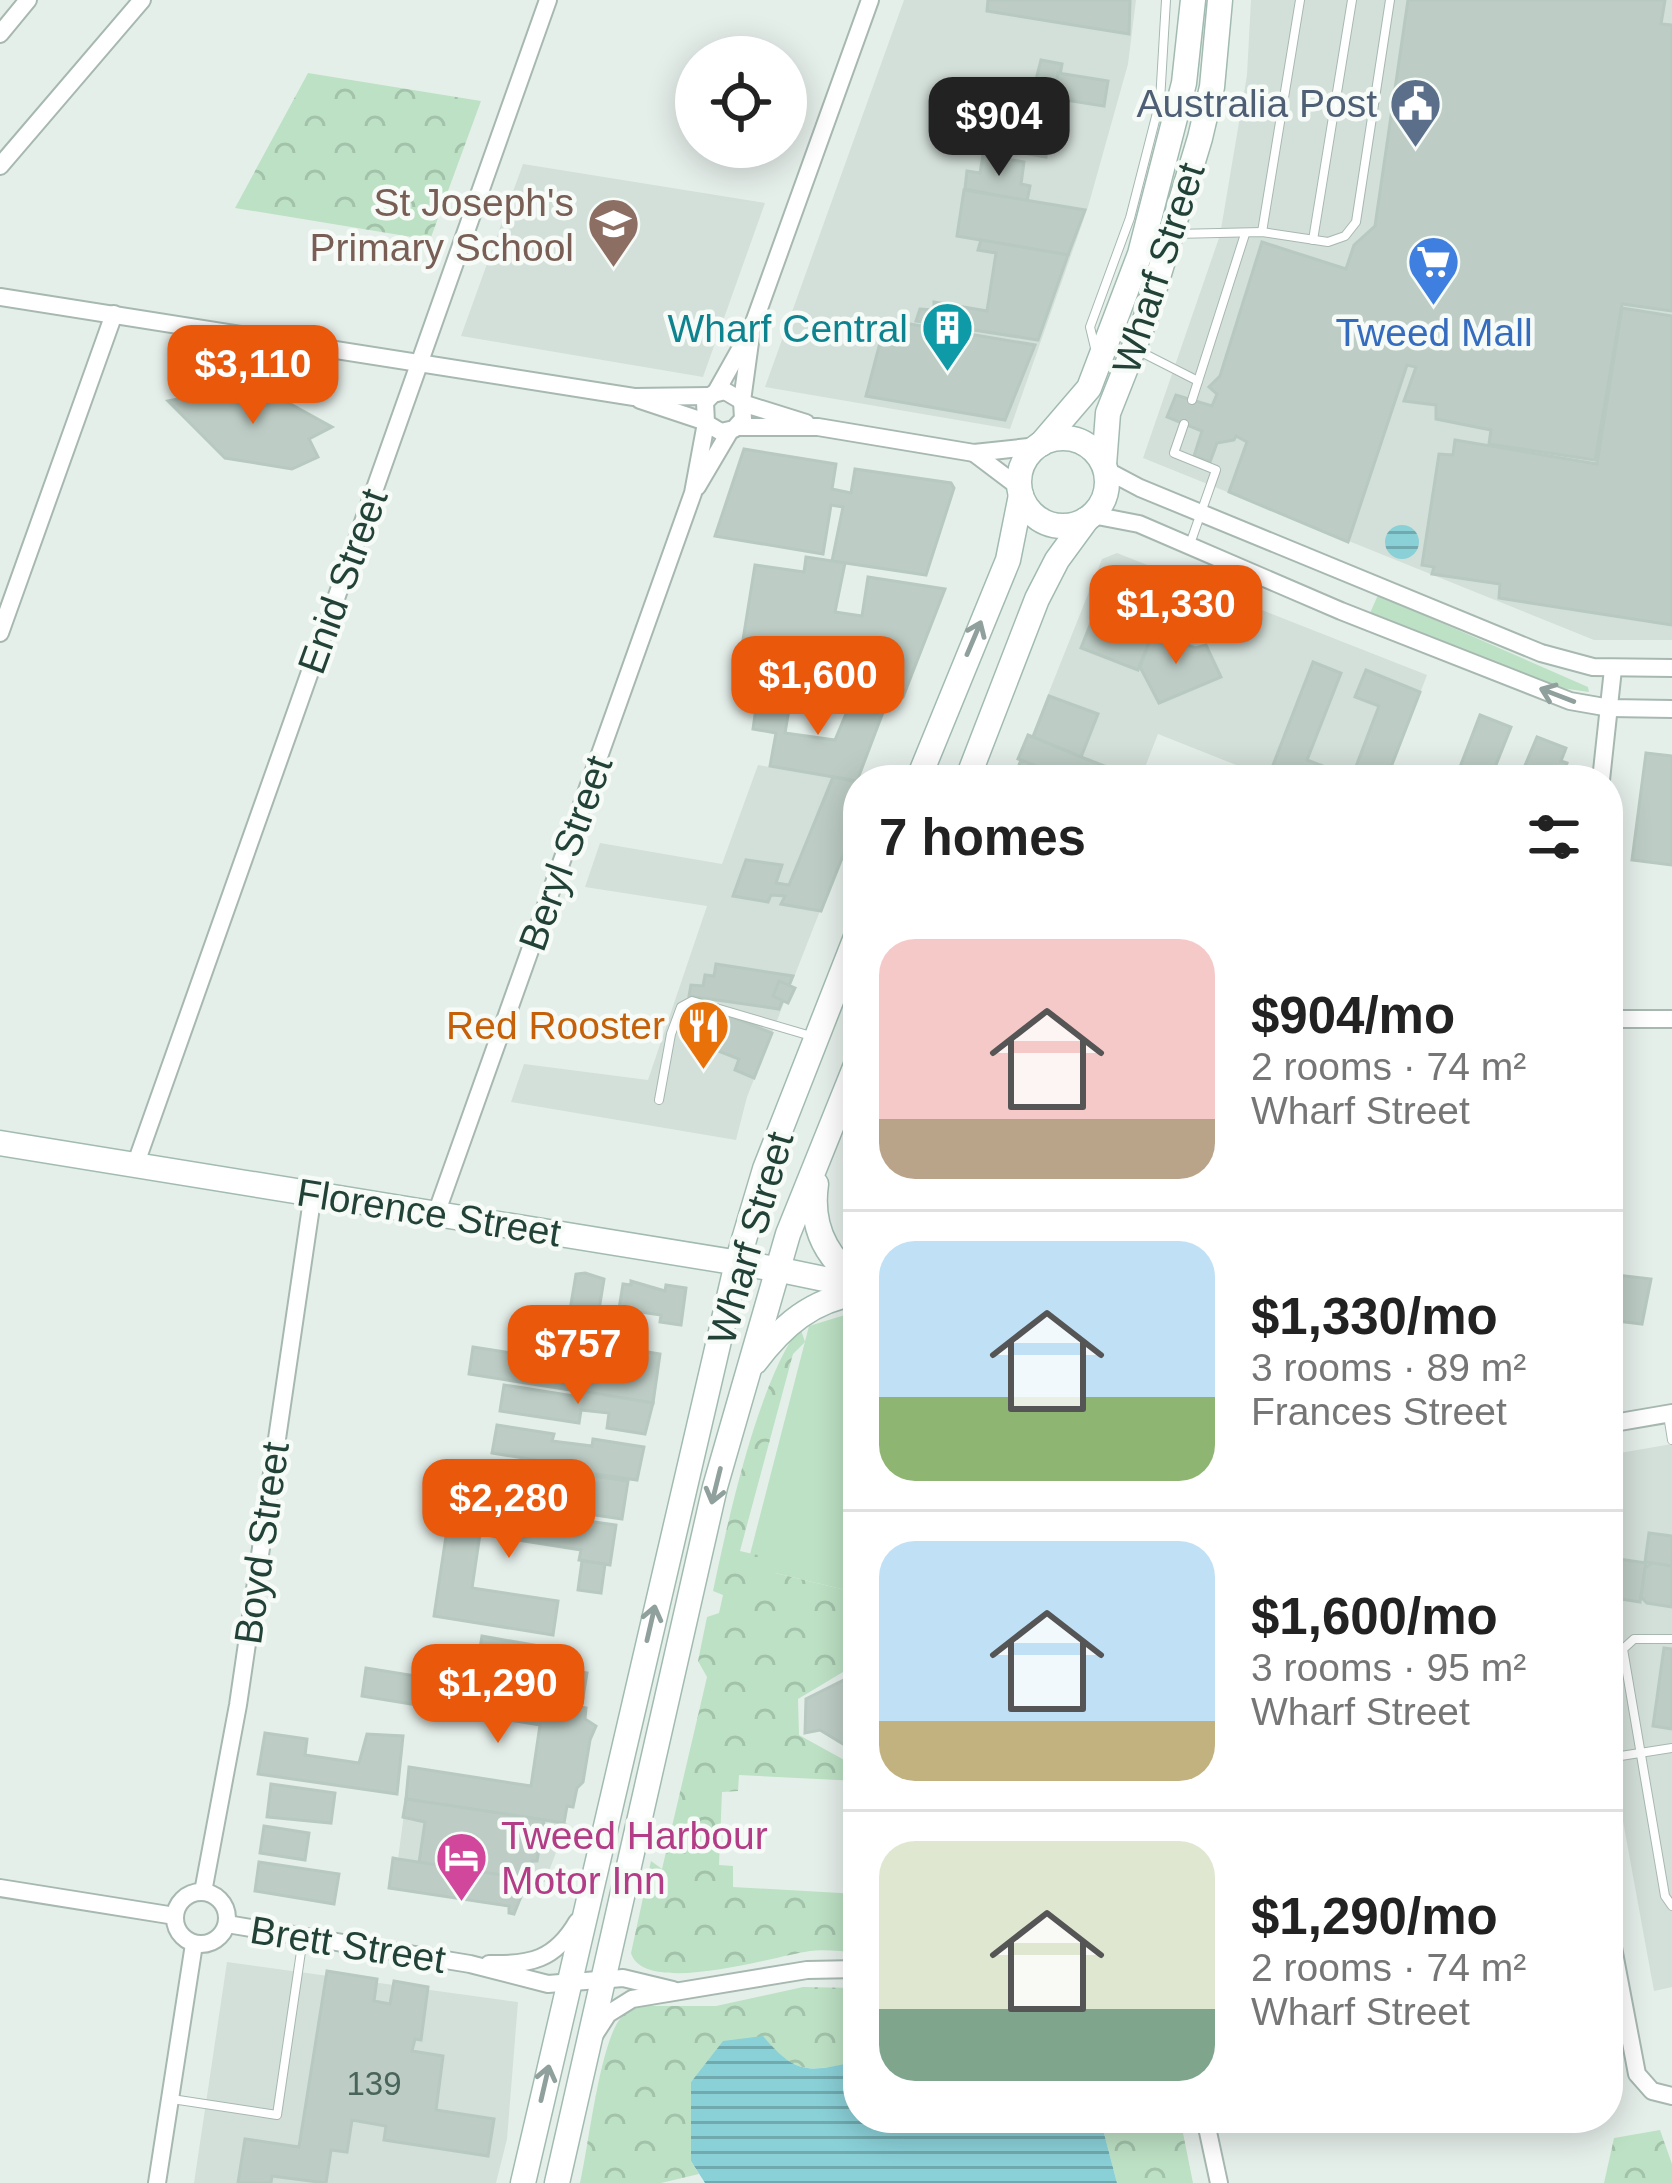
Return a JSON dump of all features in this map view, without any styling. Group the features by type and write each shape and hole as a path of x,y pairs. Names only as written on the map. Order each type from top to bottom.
{"main road":[{"name":"Wharf Street","path":"1039,445 1072,412 1101,364 1161,179 1184,83 1193,0"},
{"name":"Wharf Street","path":"1105,468 1108,413 1173,234 1213,87 1220,0"},
{"path":"924,765 1008,560 1023,464 1039,445 1055,438 1084,443 1105,468 1106,495 1057,560 1037,599 973,765"},
{"path":"1020,491 1027,507 1048,523 1061,526 1089,517"},
{"name":"Wharf Street","path":"523,2183 737,1263 765,1169 843,970"},
{"name":"Wharf Street","path":"557,2183 715,1487 776,1269 843,1099"},
{"name":"Florence Street","path":"0,1143 136,1162 843,1284"},
{"path":"820,1158 814,1218 830,1256 843,1270"},
{"path":"747,1374 801,1314 843,1293"}],"street":[{"path":"0,34 28,0"},
{"path":"0,166 142,0"},
{"name":"Enid Street","path":"136,1162 548,0"},
{"path":"706,422 703,410 752,328 870,0"},
{"path":"0,296 634,397 706,422 713,429 818,427"},
{"path":"0,633 114,314"},
{"path":"734,429 744,415 752,328"},
{"path":"634,397 733,393 742,402 818,427 974,453 1039,445"},
{"name":"Beryl Street","path":"436,1214 693,493 706,422"},
{"name":"Beryl Street","path":"693,493 734,429"},
{"path":"974,453 1020,491"},
{"path":"1105,468 1541,653 1612,669 1672,668"},
{"path":"1089,517 1138,524 1570,701 1610,708 1672,709"},
{"path":"1602,765 1612,669"},
{"path":"1623,1019 1672,1019"},
{"name":"Boyd Street","path":"203,1892 238,1705 313,1193"},
{"path":"1623,1421 1670,1413"},
{"path":"0,1888 175,1916"},
{"path":"203,1892 220,1900 227,1924 215,1941 194,1944 179,1934 175,1916 188,1896 203,1892"},
{"name":"Brett Street","path":"470,1964 541,1961 567,1939 587,1904"},
{"name":"Brett Street","path":"227,1924 470,1964 522,1979 569,1983 638,1979 673,1990"},
{"path":"157,2183 194,1944"},
{"name":"Brett Street","path":"587,2049 608,2014 620,2004 673,1990 711,1988 807,1970 843,1970"},
{"path":"1623,2040 1642,2084 1662,2096 1672,2096"},
{"path":"1208,2133 1219,2183"}],"lane":[{"path":"1101,364 1090,327 1130,218 1160,100 1166,0"},
{"path":"1262,232 1300,0"},
{"path":"1313,240 1352,0"},
{"path":"1173,234 1262,232 1336,241 1356,222 1390,0"},
{"path":"1192,400 1245,233"},
{"path":"1134,348 1198,381"},
{"path":"1184,424 1174,453 1216,470 1189,546"},
{"path":"659,1100 671,1034 681,1007 692,1001 816,1038"},
{"path":"1670,1413 1672,1440"},
{"path":"1672,1639 1634,1639 1623,1648 1665,1896 1672,1906"},
{"path":"1623,1756 1672,1748"},
{"path":"170,2099 277,2115 303,1936"}],"shaded area":[{"path":"904,0 1136,0 1128,64 1088,207 1010,429 765,387"},
{"name":"Tweed Mall","path":"1251,0 1672,0 1672,640 1594,640 1143,458 1220,235 1247,75"},
{"name":"St Joseph's Primary School","path":"523,164 765,203 703,377 461,336"},
{"path":"1117,553 1427,675 1393,765 1236,765 1158,734 1146,765 1020,765 1102,559"},
{"path":"758,765 843,779 843,852 747,1097 736,1140 511,1102 524,1064 648,1080 707,906 585,887 600,843 722,864"},
{"path":"1672,1444 1672,1987 1654,1991 1623,1821 1623,1452"},
{"path":"406,1799 567,1823 545,1882 398,1859"},
{"path":"227,1962 518,2002 507,2139 496,2183 194,2183"}],"green space":[{"path":"308,73 481,101 430,240 235,208"},
{"path":"1378,595 1588,687 1589,692 1561,688 1370,613"},
{"path":"843,1316 843,1589 747,1566 809,1326"},
{"path":"800,1327 805,1342 793,1354 740,1551 775,1559 775,1573 843,1589 843,1672 798,1699 799,1735 843,1759 843,1780 739,1775 738,1791 722,1792 719,1865 733,1866 733,1887 843,1893 843,1951 810,1951 712,1970 660,1972 641,1966 631,1953 651,1861 662,1869 707,1677 698,1661 707,1617 719,1613 723,1595 713,1591 746,1453 785,1351"},
{"path":"803,1987 843,1988 843,2064 805,2068 785,2059 763,2037 723,2042 691,2082 691,2161 699,2174 661,2183 580,2183 604,2059 616,2025 637,2006 716,2006"},
{"path":"1660,2130 1672,2164 1672,2183 1604,2183 1614,2138"},
{"path":"1104,2133 1183,2133 1193,2183 1117,2183"}],"water":[{"path":"1402,525 1414,530 1419,542 1414,554 1402,559 1390,554 1385,542 1390,530"},
{"path":"763,2036 785,2058 805,2068 843,2064 843,2133 1104,2133 1117,2183 705,2183 691,2161 691,2082 723,2041"}],"building":[{"path":"988,0 1130,0 1129,34 987,11"},
{"path":"1408,0 1665,0 1661,24 1672,25 1672,311 1622,304 1595,460 1489,444 1491,430 1436,419 1436,405 1404,401 1416,367 1407,365 1348,542 1229,492 1247,442 1236,436 1217,443 1210,462 1194,456 1202,431 1167,417 1176,395 1212,406 1217,394 1209,387 1220,376 1262,242 1346,269 1354,245 1375,226"},
{"path":"1041,60 1062,64 1052,118 1027,114"},
{"path":"1058,73 1108,81 1104,106 1053,98"},
{"path":"993,108 1052,118 1046,157 979,145"},
{"path":"983,155 1024,162 1021,184 1030,186 1027,201 965,189 967,171 980,173"},
{"path":"964,190 1085,210 1068,255 957,236"},
{"path":"981,240 1068,255 1038,340 916,321 920,309 934,310 934,302 987,311 996,253 978,250"},
{"path":"1622,308 1672,316 1672,625 1499,598 1500,584 1432,574 1434,567 1422,565 1439,454 1453,455 1455,440 1597,464"},
{"name":"Wharf Central","path":"886,320 1035,345 1005,420 866,396"},
{"path":"232,388 274,395 332,427 309,439 318,457 292,469 225,458 168,401"},
{"path":"744,449 836,464 832,489 851,493 855,469 951,483 954,488 926,575 832,561 843,507 831,505 823,554 715,536"},
{"path":"806,557 845,563 835,612 862,616 868,577 945,589 903,697 849,688 851,677 826,673 825,684 738,671 755,565 804,572"},
{"path":"1096,610 1153,632 1138,670 1081,648"},
{"path":"1153,632 1195,648 1206,645 1221,677 1159,703 1140,667"},
{"path":"1313,662 1341,673 1307,760 1320,765 1273,765"},
{"path":"1366,670 1420,692 1392,765 1357,765 1379,706 1355,697"},
{"path":"759,687 792,692 785,733 835,740 851,702 885,707 863,765 843,765 843,779 770,766 776,733 753,729"},
{"path":"1049,696 1098,714 1081,757 1033,737"},
{"path":"1480,715 1511,727 1496,765 1461,765"},
{"path":"1028,735 1103,765 1033,765 1018,759"},
{"path":"1537,737 1566,748 1561,761 1566,765 1525,765"},
{"path":"1646,753 1672,756 1672,865 1632,860"},
{"path":"833,777 843,779 843,856 821,911 781,904 785,896 771,895 768,902 733,896 746,860 782,865 776,883 789,885"},
{"path":"716,964 793,976 779,1009 689,996 691,985 703,986 705,975 714,976"},
{"path":"779,981 795,988 788,1003 773,996"},
{"path":"709,1008 772,1033 754,1078 735,1070 739,1059 695,1042 698,1034 690,1030 698,1009 707,1013"},
{"path":"576,1274 604,1279 598,1316 606,1317 604,1329 560,1322 562,1309 570,1310"},
{"path":"1623,1276 1651,1279 1642,1324 1623,1322"},
{"path":"631,1281 665,1291 666,1285 686,1288 681,1325 660,1322 661,1315 619,1309 623,1284 631,1285"},
{"path":"473,1347 625,1371 629,1349 660,1354 653,1403 469,1374"},
{"path":"504,1385 653,1403 645,1434 607,1428 609,1413 581,1410 579,1423 500,1411"},
{"path":"497,1425 554,1434 552,1441 592,1446 593,1439 644,1447 637,1480 547,1467 548,1462 492,1453"},
{"path":"593,1476 628,1481 622,1519 588,1514 590,1501 554,1495 556,1478 592,1484"},
{"path":"452,1496 616,1525 610,1565 579,1560 581,1550 480,1534 472,1588 558,1601 553,1635 434,1616"},
{"path":"1649,1533 1672,1536 1672,1566 1645,1562"},
{"path":"1623,1560 1646,1563 1640,1602 1623,1599"},
{"path":"582,1561 605,1564 601,1593 578,1590"},
{"path":"1652,1563 1672,1566 1672,1607 1647,1603 1641,1597 1645,1568"},
{"path":"482,1636 561,1654 559,1668 587,1673 582,1703 474,1685"},
{"path":"1664,1648 1672,1649 1672,1729 1653,1726"},
{"path":"366,1668 582,1703 585,1719 596,1726 583,1782 573,1807 567,1806 564,1823 406,1799 409,1767 531,1786 540,1725 362,1696"},
{"path":"843,1680 843,1744 820,1730 805,1733 806,1699"},
{"path":"265,1733 307,1739 305,1755 359,1763 367,1734 403,1736 397,1794 258,1774"},
{"path":"271,1784 335,1793 331,1823 267,1817"},
{"path":"406,1799 544,1820 537,1861 532,1861 528,1879 419,1863 425,1822 403,1817"},
{"path":"264,1826 309,1833 305,1860 260,1853"},
{"path":"393,1858 528,1879 514,1914 509,1913 509,1906 389,1888"},
{"path":"259,1862 339,1874 334,1904 255,1891"},
{"path":"327,1971 377,1979 374,2001 390,2004 394,1981 428,1987 421,2040 415,2039 412,2051 443,2056 436,2110 494,2119 488,2156 384,2140 386,2126 352,2120 347,2152 331,2150 326,2183 272,2176 271,2183 238,2183 245,2139 299,2147"}],"place":[{"name":"Australia Post","path":"1416,149"},
{"name":"St Joseph's Primary School","path":"613,270"},
{"name":"Tweed Mall","path":"1434,308"},
{"name":"Wharf Central","path":"947,374"},
{"name":"Red Rooster","path":"704,1071"},
{"name":"Tweed Harbour Motor Inn","path":"462,1903"}]}
